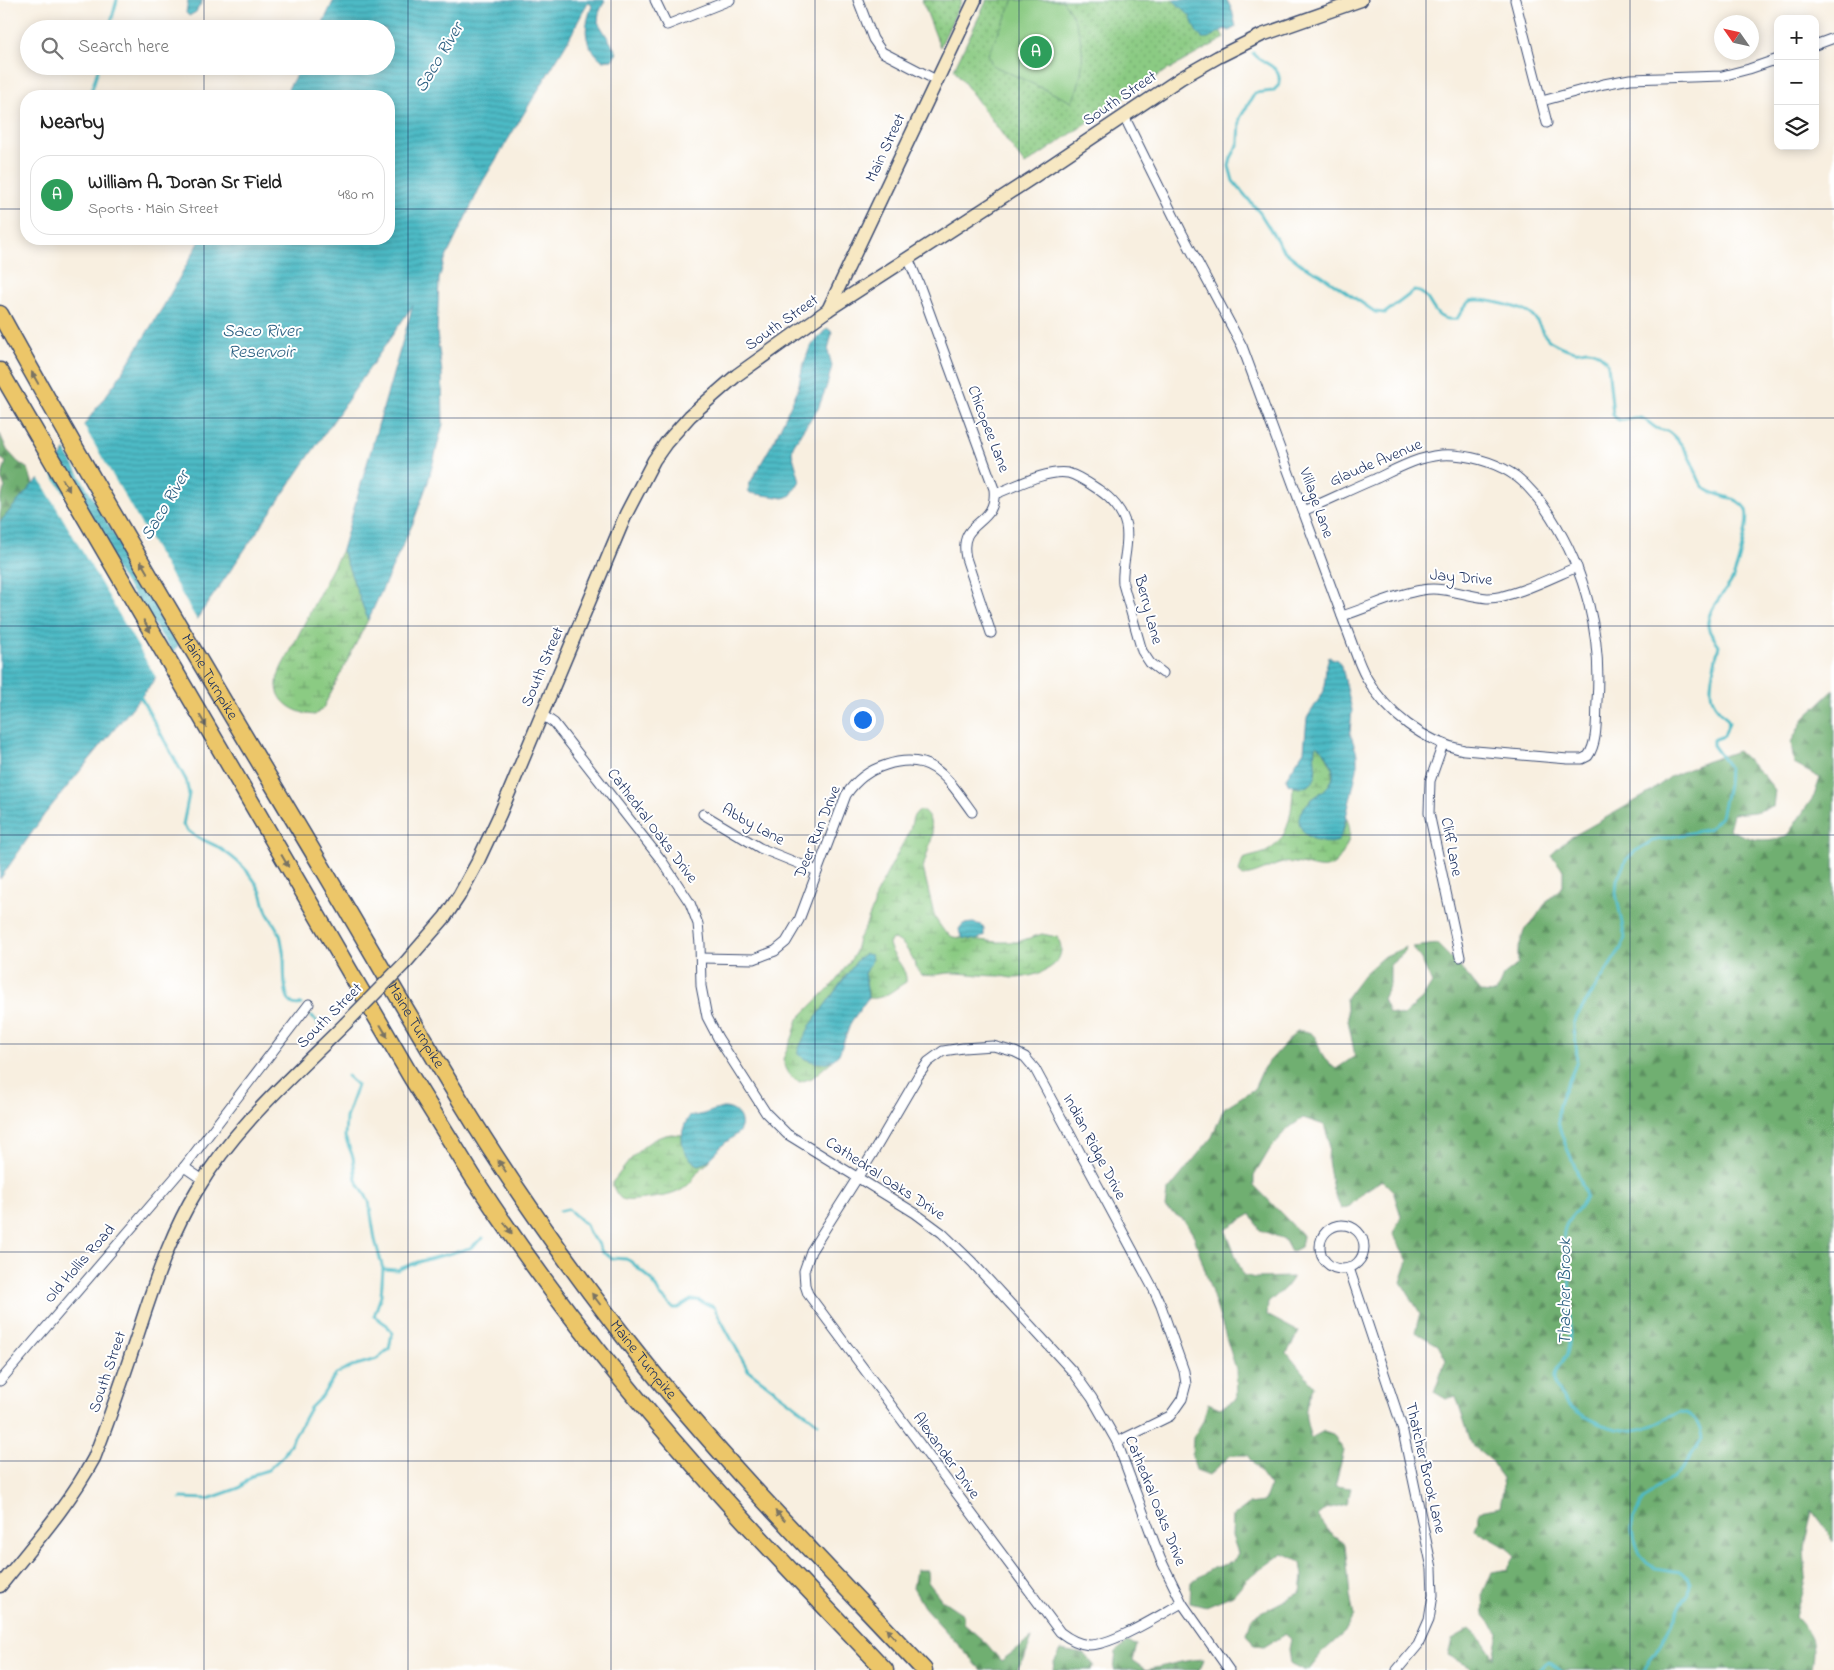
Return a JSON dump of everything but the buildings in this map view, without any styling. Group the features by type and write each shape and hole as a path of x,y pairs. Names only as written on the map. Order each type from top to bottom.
{"highway":[{"name":"Maine Turnpike","path":"0,314 195,655 460,1102 551,1239 617,1328 689,1415 764,1500 924,1670"},
{"name":"Maine Turnpike","path":"0,371 410,1076 476,1180 536,1268 673,1442 748,1525 885,1670"}],"street":[{"path":"655,0 667,25 730,0"},
{"path":"858,0 873,39 882,52 936,80"},
{"name":"Main Street","path":"828,310 975,0"},
{"name":"South Street","path":"0,1586 72,1494 94,1458 164,1259 186,1210 203,1180 221,1154 246,1125 406,962 439,924 467,882 492,831 626,514 654,460 682,425 718,390 828,310 1181,78 1238,46 1273,30 1361,0"},
{"path":"1515,0 1548,123"},
{"path":"1819,44 1834,38"},
{"path":"1542,101 1630,79 1722,76 1775,60"},
{"name":"Village Lane","path":"1124,116 1186,242 1236,332 1365,675 1381,698 1400,718 1421,733 1444,744 1464,750 1568,760 1582,759 1588,756"},
{"name":"Chicopee Lane","path":"908,258 991,477 995,494 993,505 988,514 969,531 964,540 966,558 991,633"},
{"name":"Glaude Avenue","path":"1303,511 1402,466 1430,456 1446,454 1472,457 1503,469 1518,478 1531,490 1558,528 1577,567 1592,618 1598,664 1593,746 1588,756"},
{"name":"Berry Lane","path":"995,494 1039,477 1061,473 1077,477 1089,483 1108,497 1119,510 1126,524 1127,540 1122,576 1139,642 1150,663 1163,673"},
{"name":"Jay Drive","path":"1342,616 1425,589 1454,591 1479,597 1495,598 1577,567"},
{"name":"Cathedral Oaks Drive","path":"541,714 551,720 662,861 685,894 698,924 701,986 707,1016 718,1038 766,1112 787,1134 933,1226 968,1257 1074,1373 1092,1398 1117,1442 1160,1558 1182,1603 1229,1670"},
{"name":"Cliff Lane","path":"1444,744 1430,781 1429,813 1460,957"},
{"name":"Deer Run Drive","path":"701,958 754,959 781,947 794,931 843,803 850,789 866,774 882,766 901,761 913,760 933,767 948,780 972,812"},
{"name":"Abby Lane","path":"703,814 760,848 817,871"},
{"name":"Old Hollis Road","path":"0,1381 184,1167 309,1004"},
{"name":"Indian Ridge Drive","path":"857,1177 918,1076 928,1062 939,1054 948,1050 993,1046 1015,1052 1030,1062 1154,1290 1165,1315 1184,1371 1185,1392 1170,1416 1117,1442"},
{"path":"184,1167 203,1180"},
{"name":"Alexander Drive","path":"857,1177 809,1256 804,1276 808,1294 1046,1615 1060,1632 1074,1641 1082,1644 1098,1644 1122,1635 1182,1603"},
{"path":"1346,1225 1353,1227 1363,1238 1362,1256 1356,1265 1349,1268 1338,1269 1331,1266 1324,1259 1321,1252 1322,1238 1326,1232 1335,1226 1346,1225"},
{"name":"Thatcher Brook Lane","path":"1349,1268 1397,1410 1432,1568 1434,1595 1430,1620 1418,1645 1397,1670"}],"green space":[{"path":"922,0 962,0 940,47"},
{"path":"987,0 1198,0 1225,38 1155,77 1025,165 954,69"},
{"path":"1014,0 1062,0 1070,12 1080,36 1082,49 1081,76 1072,102 992,65 988,54"},
{"path":"0,434 7,450 18,462 28,469 33,484 0,522 0,500 5,487 1,479 6,462 0,458"},
{"path":"342,550 368,620 323,708 315,715 302,713 290,707 281,698 278,692 277,680"},
{"path":"1834,690 1834,1542 1812,1510 1804,1549 1806,1576 1795,1617 1812,1641 1811,1670 1472,1670 1448,1655 1452,1639 1470,1629 1484,1642 1494,1657 1499,1634 1484,1615 1483,1593 1492,1572 1508,1569 1515,1556 1501,1545 1475,1530 1480,1511 1500,1507 1503,1490 1502,1479 1490,1459 1472,1445 1456,1396 1446,1399 1434,1392 1446,1360 1438,1345 1415,1332 1420,1313 1401,1282 1408,1261 1393,1234 1401,1216 1393,1191 1382,1180 1365,1191 1350,1206 1341,1209 1333,1190 1328,1161 1329,1141 1324,1125 1303,1118 1286,1130 1270,1149 1254,1176 1254,1185 1303,1236 1301,1247 1291,1252 1284,1239 1260,1230 1251,1214 1225,1229 1243,1275 1255,1278 1293,1277 1285,1288 1268,1303 1267,1315 1299,1332 1287,1353 1314,1386 1306,1411 1311,1438 1324,1431 1333,1434 1344,1451 1335,1486 1351,1488 1347,1504 1325,1509 1317,1516 1327,1530 1345,1544 1350,1596 1354,1615 1346,1631 1325,1650 1309,1670 1304,1670 1291,1664 1289,1649 1291,1639 1285,1634 1264,1647 1254,1646 1247,1633 1252,1617 1301,1592 1303,1576 1301,1563 1283,1553 1247,1579 1233,1595 1206,1606 1190,1602 1191,1582 1213,1568 1233,1562 1238,1553 1232,1536 1233,1516 1249,1504 1264,1502 1270,1486 1247,1455 1231,1455 1209,1475 1196,1470 1192,1454 1193,1438 1203,1421 1208,1403 1220,1408 1237,1399 1236,1369 1194,1236 1184,1220 1165,1208 1167,1192 1212,1137 1224,1108 1254,1089 1264,1067 1297,1031 1305,1031 1314,1035 1324,1058 1336,1069 1355,1056 1346,998 1364,974 1383,957 1406,947 1403,954 1390,965 1390,984 1383,999 1389,1013 1403,1016 1422,999 1432,983 1413,947 1437,944 1459,966 1480,992 1496,993 1503,976 1518,964 1518,951 1524,930 1534,920 1547,901 1563,886 1563,870 1551,855 1568,839 1649,793 1670,777 1705,762 1738,751 1764,776 1775,790 1773,807 1754,812 1733,814 1729,829 1756,839 1769,840 1786,837 1814,796 1820,778 1794,764 1791,742 1804,718"},
{"path":"1317,744 1325,754 1333,774 1329,785 1309,801 1305,834 1316,841 1342,834 1347,818 1350,835 1344,851 1338,861 1325,868 1283,863 1243,876 1239,872 1243,859 1266,852 1280,840 1285,832 1292,805 1293,787 1301,788 1314,760"},
{"path":"918,811 924,811 929,817 933,834 923,868 935,918 944,931 953,937 997,942 1017,942 1042,934 1057,937 1061,946 1060,955 1057,961 1047,969 1027,977 1012,978 952,973 921,975 906,948 897,940 892,939 889,944 905,972 906,982 884,996 868,998 865,974 870,964 859,958 810,1026 805,1059 822,1063 832,1061 812,1078 800,1082 791,1076 783,1059 798,1019 835,982 854,955 858,939 874,905 875,896 910,830 913,817"},
{"path":"671,1134 682,1135 695,1163 699,1165 711,1159 698,1171 686,1187 675,1193 632,1200 620,1198 612,1183 624,1167 644,1146 661,1136"},
{"path":"916,1570 927,1570 928,1582 942,1600 963,1614 963,1623 986,1643 1001,1661 1032,1638 1024,1660 1016,1670 981,1670 924,1607 913,1588"},
{"path":"1126,1642 1137,1645 1133,1661 1146,1670 1114,1670 1116,1652"},
{"path":"1061,1650 1084,1654 1094,1665 1092,1670 1053,1670 1054,1662"},
{"path":"1203,1659 1199,1670 1146,1670 1182,1662"}],"water":[{"path":"188,0 203,0 196,12 189,16 186,13"},
{"name":"Saco River Reservoir","path":"334,0 605,0 599,13 598,22 617,53 612,60 603,61 596,55 588,42 586,29 592,6 588,2 569,39 483,181 444,262 439,279 437,333 442,373 443,424 428,482 413,523 368,620 342,550 413,305 149,687 44,815 0,879 0,522 33,484 50,471 116,382 163,307 198,245 395,245 395,90 287,90 296,75 395,75 395,20 324,20"},
{"path":"1173,0 1227,0 1232,10 1236,27 1229,31 1225,29 1208,38 1202,38 1196,31 1190,16"},
{"path":"827,328 832,332 828,351 832,366 827,385 818,409 793,446 792,453 800,481 791,495 784,498 750,493 748,490 750,483 776,437 798,389 802,369 810,347"},
{"path":"1329,657 1337,660 1342,667 1352,710 1350,732 1357,754 1357,770 1342,834 1338,841 1331,843 1310,837 1300,826 1299,820 1301,812 1306,805 1330,784 1333,778 1333,770 1324,751 1317,745 1315,747 1315,775 1312,783 1299,787 1288,784 1286,778 1304,751 1307,718 1324,691 1326,667"},
{"path":"973,923 982,925 984,936 976,940 963,938 959,929 963,924"},
{"path":"865,954 871,955 872,960 865,974 868,998 851,1022 839,1054 830,1061 819,1063 808,1060 798,1054 798,1050 810,1026 859,958"},
{"path":"722,1108 731,1109 740,1117 740,1130 711,1158 699,1165 687,1156 684,1150 682,1137 685,1123 689,1117"}],"pier":[{"path":"82,423 198,622 180,646 64,448"},
{"path":"48,469 174,655 157,679 38,476"}],"waterway":[{"path":"111,20 117,0"},
{"name":"Thacher Brook","path":"1253,53 1275,69 1278,73 1279,85 1273,91 1255,93 1240,118 1239,143 1229,166 1233,181 1260,213 1283,250 1302,265 1320,274 1375,312 1385,313 1414,291 1425,296 1436,312 1447,319 1457,319 1466,304 1476,300 1503,304 1528,313 1533,316 1550,341 1572,350 1594,351 1604,359 1608,364 1613,415 1616,418 1619,420 1642,419 1660,430 1667,431 1678,440 1687,453 1702,485 1711,492 1741,503 1747,514 1745,533 1731,582 1714,606 1708,622 1710,632 1719,645 1712,675 1712,697 1716,706 1729,722 1724,736 1713,740 1713,745 1729,767 1728,785 1721,817 1709,829 1652,841 1634,852 1626,860 1617,880 1616,893 1625,938 1621,948 1574,1021 1576,1063 1561,1098 1558,1112 1561,1133 1586,1196 1582,1205 1567,1223 1564,1232 1569,1274 1570,1335 1566,1356 1555,1375 1558,1390 1564,1400 1574,1409 1586,1417 1611,1428 1623,1430 1640,1429 1658,1423 1680,1412 1685,1413 1696,1421 1702,1439 1683,1468 1643,1500 1633,1519 1634,1541 1639,1554 1647,1563 1655,1568 1681,1572 1690,1583 1689,1593 1644,1670"},
{"path":"92,90 96,75"},
{"path":"139,694 186,780 189,794 183,825 194,835 231,856 247,871 256,883 267,912 280,935 287,995 290,1001 295,1004 301,1004"},
{"path":"312,1016 323,1029"},
{"path":"347,1076 357,1085 346,1118 345,1137 353,1157 356,1180 369,1201 375,1240 383,1269 397,1270 418,1262 470,1248 483,1238"},
{"path":"560,1211 568,1209 586,1225 590,1235 598,1243 602,1252 612,1258 630,1261 652,1280 660,1295 673,1308 678,1308 691,1300 697,1300 714,1307 748,1370 818,1423"},
{"path":"181,1498 208,1499 239,1488 255,1474 268,1470 284,1455 310,1408 322,1396 336,1374 356,1365 377,1359 389,1349 392,1333 387,1325 374,1316 381,1296 383,1269"},
{"name":"Thacher Brook","path":"1539,1670 1549,1661 1561,1670"}],"place":[{"name":"William A. Doran Sr Field","path":"1036,52"}],"water label":[{"name":"Saco River","path":"440,58"},
{"name":"Saco River","path":"166,506"}]}
